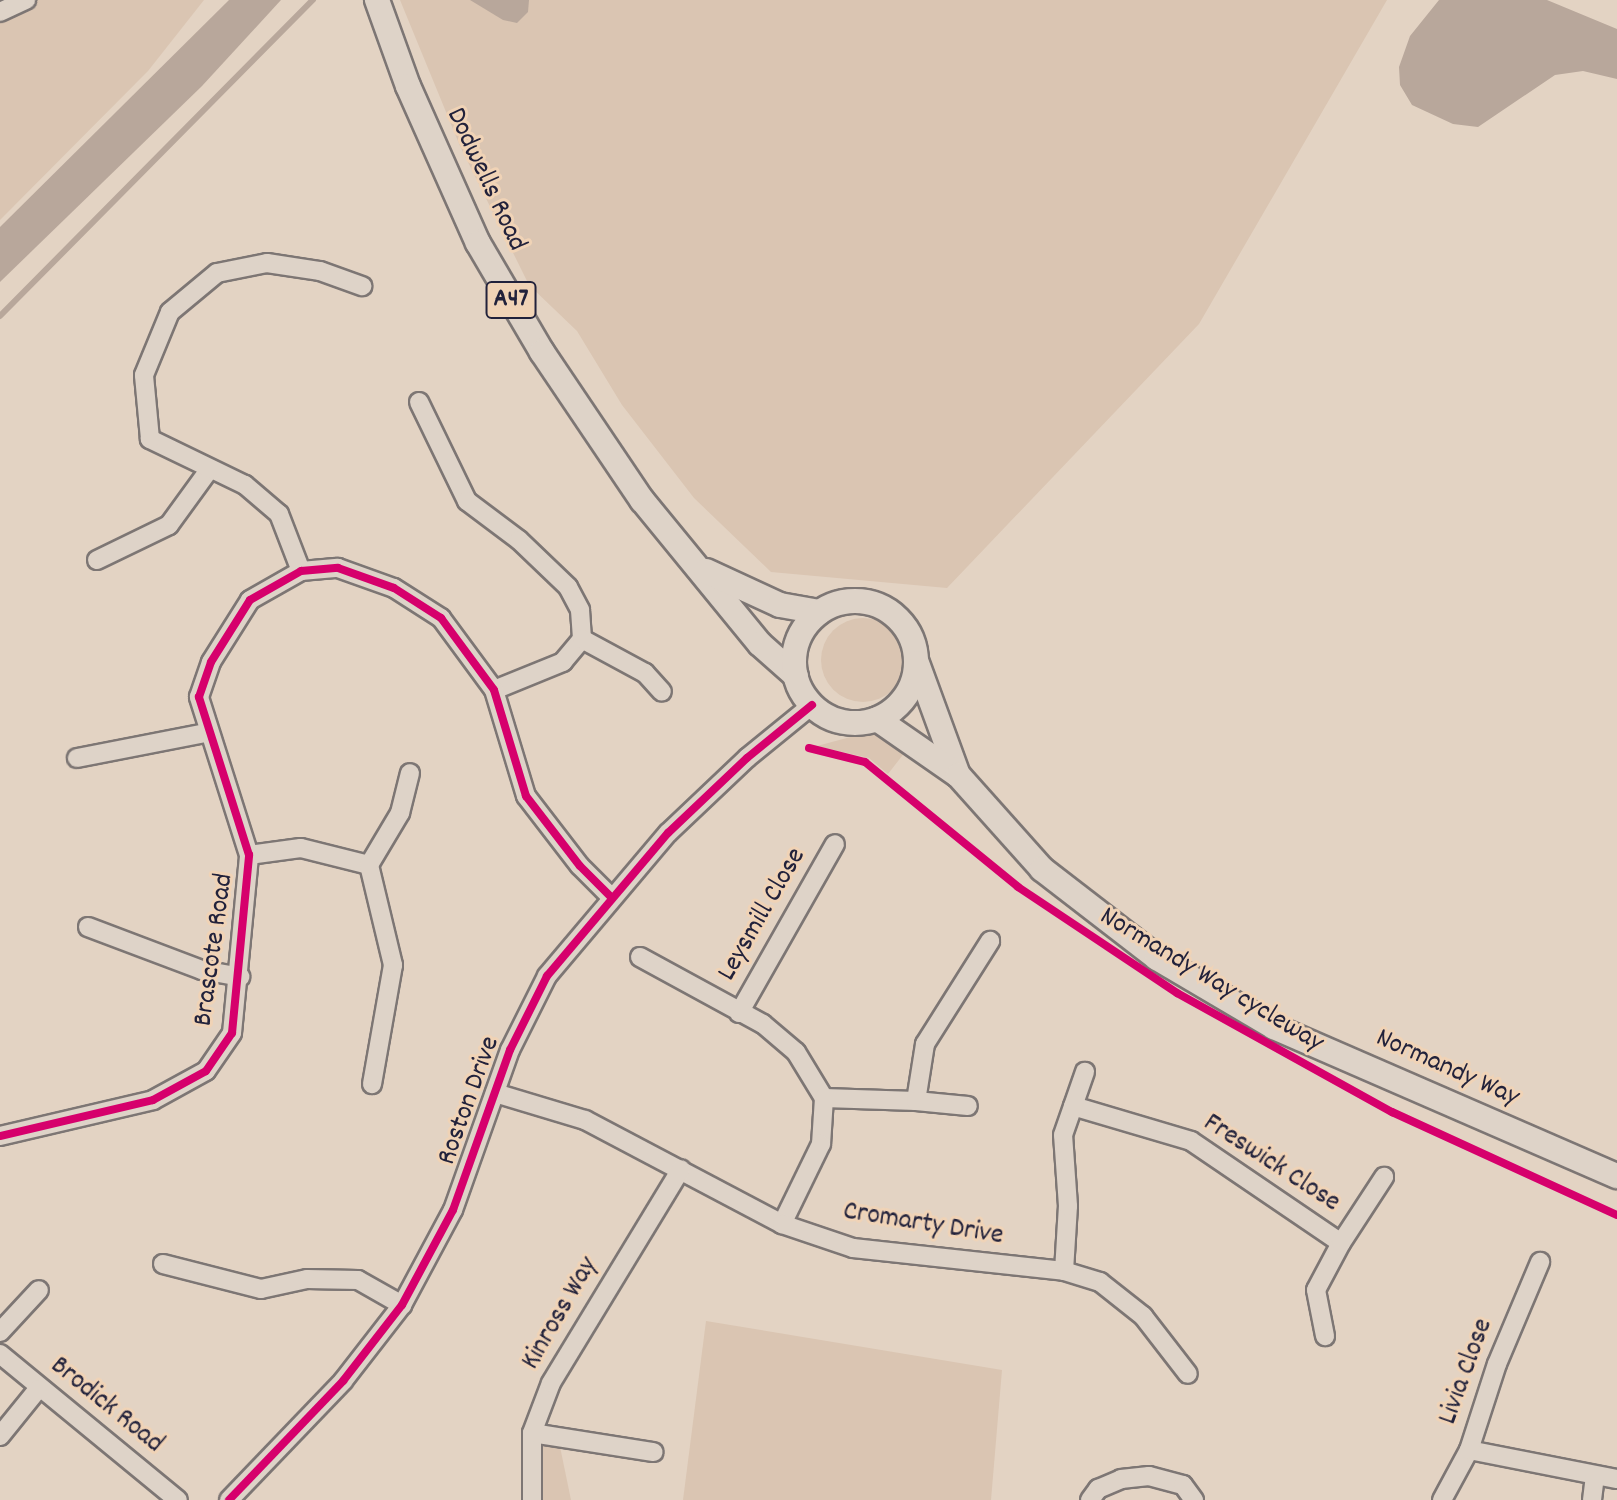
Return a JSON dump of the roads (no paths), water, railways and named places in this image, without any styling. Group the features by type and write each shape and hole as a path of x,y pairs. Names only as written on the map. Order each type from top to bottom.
{"main road":[{"name":"Dodwells Road","path":"377,0 408,86 478,243 542,352 625,475 760,644 796,676"},
{"name":"Dodwells Road","path":"700,568 780,605 819,612"},
{"path":"856,600 876,604 906,627 917,663 905,697 877,719 843,722 812,705 796,676 798,640 819,612 856,600"},
{"name":"Normandy Way","path":"917,663 958,775"},
{"name":"Normandy Way","path":"877,719 958,775 1042,869 1157,958 1274,1027 1617,1176"}],"street":[{"path":"0,12 26,0"},
{"path":"301,571 279,514 245,485 150,439 144,375 170,312 217,273 267,263 320,271 362,286"},
{"path":"419,402 467,501 519,540 568,587 580,610 582,639 563,662 494,690"},
{"path":"97,560 169,525 209,470"},
{"name":"Brascote Road","path":"0,1136 153,1100 206,1071 232,1033 240,977 249,855 206,733 199,697 211,662 250,600 301,571 338,568 394,588 441,618 494,690 526,796 580,866 611,897"},
{"path":"582,639 645,673 662,692"},
{"name":"Roston Drive","path":"229,1500 343,1381 402,1305 453,1210 510,1050 547,976 611,897 747,758 812,705"},
{"path":"77,758 206,733"},
{"path":"372,1084 393,965 369,865 400,813 410,773"},
{"name":"Leysmill Close","path":"739,1013 835,844"},
{"path":"249,855 301,848 369,865"},
{"path":"88,927 202,970 240,977"},
{"path":"916,1101 925,1044 990,941"},
{"path":"640,957 739,1013 796,1052 824,1098 821,1144 782,1224"},
{"path":"1064,1271 1068,1206 1063,1135 1085,1072"},
{"name":"Cromarty Drive","path":"495,1093 585,1120 782,1224 853,1248 1064,1271 1100,1282 1143,1316 1188,1374"},
{"path":"824,1098 968,1106"},
{"name":"Freswick Close","path":"1073,1106 1191,1141 1341,1243 1316,1290 1325,1336"},
{"name":"Kinross Way","path":"529,1499 532,1433 551,1383 681,1169"},
{"path":"1341,1243 1384,1177"},
{"name":"Livia Close","path":"1442,1500 1469,1450 1497,1364 1540,1262"},
{"path":"163,1264 261,1289 307,1279 358,1280 402,1305"},
{"path":"0,1332 39,1290"},
{"name":"Brodick Road","path":"0,1354 38,1389 178,1500"},
{"path":"0,1436 38,1389"},
{"path":"532,1433 654,1452"},
{"path":"1469,1450 1617,1479"},
{"path":"1090,1500 1098,1489 1121,1479 1149,1476 1183,1485 1194,1500"},
{"path":"1592,1500 1595,1476"}],"waterway":[{"path":"0,316 313,0"}]}
